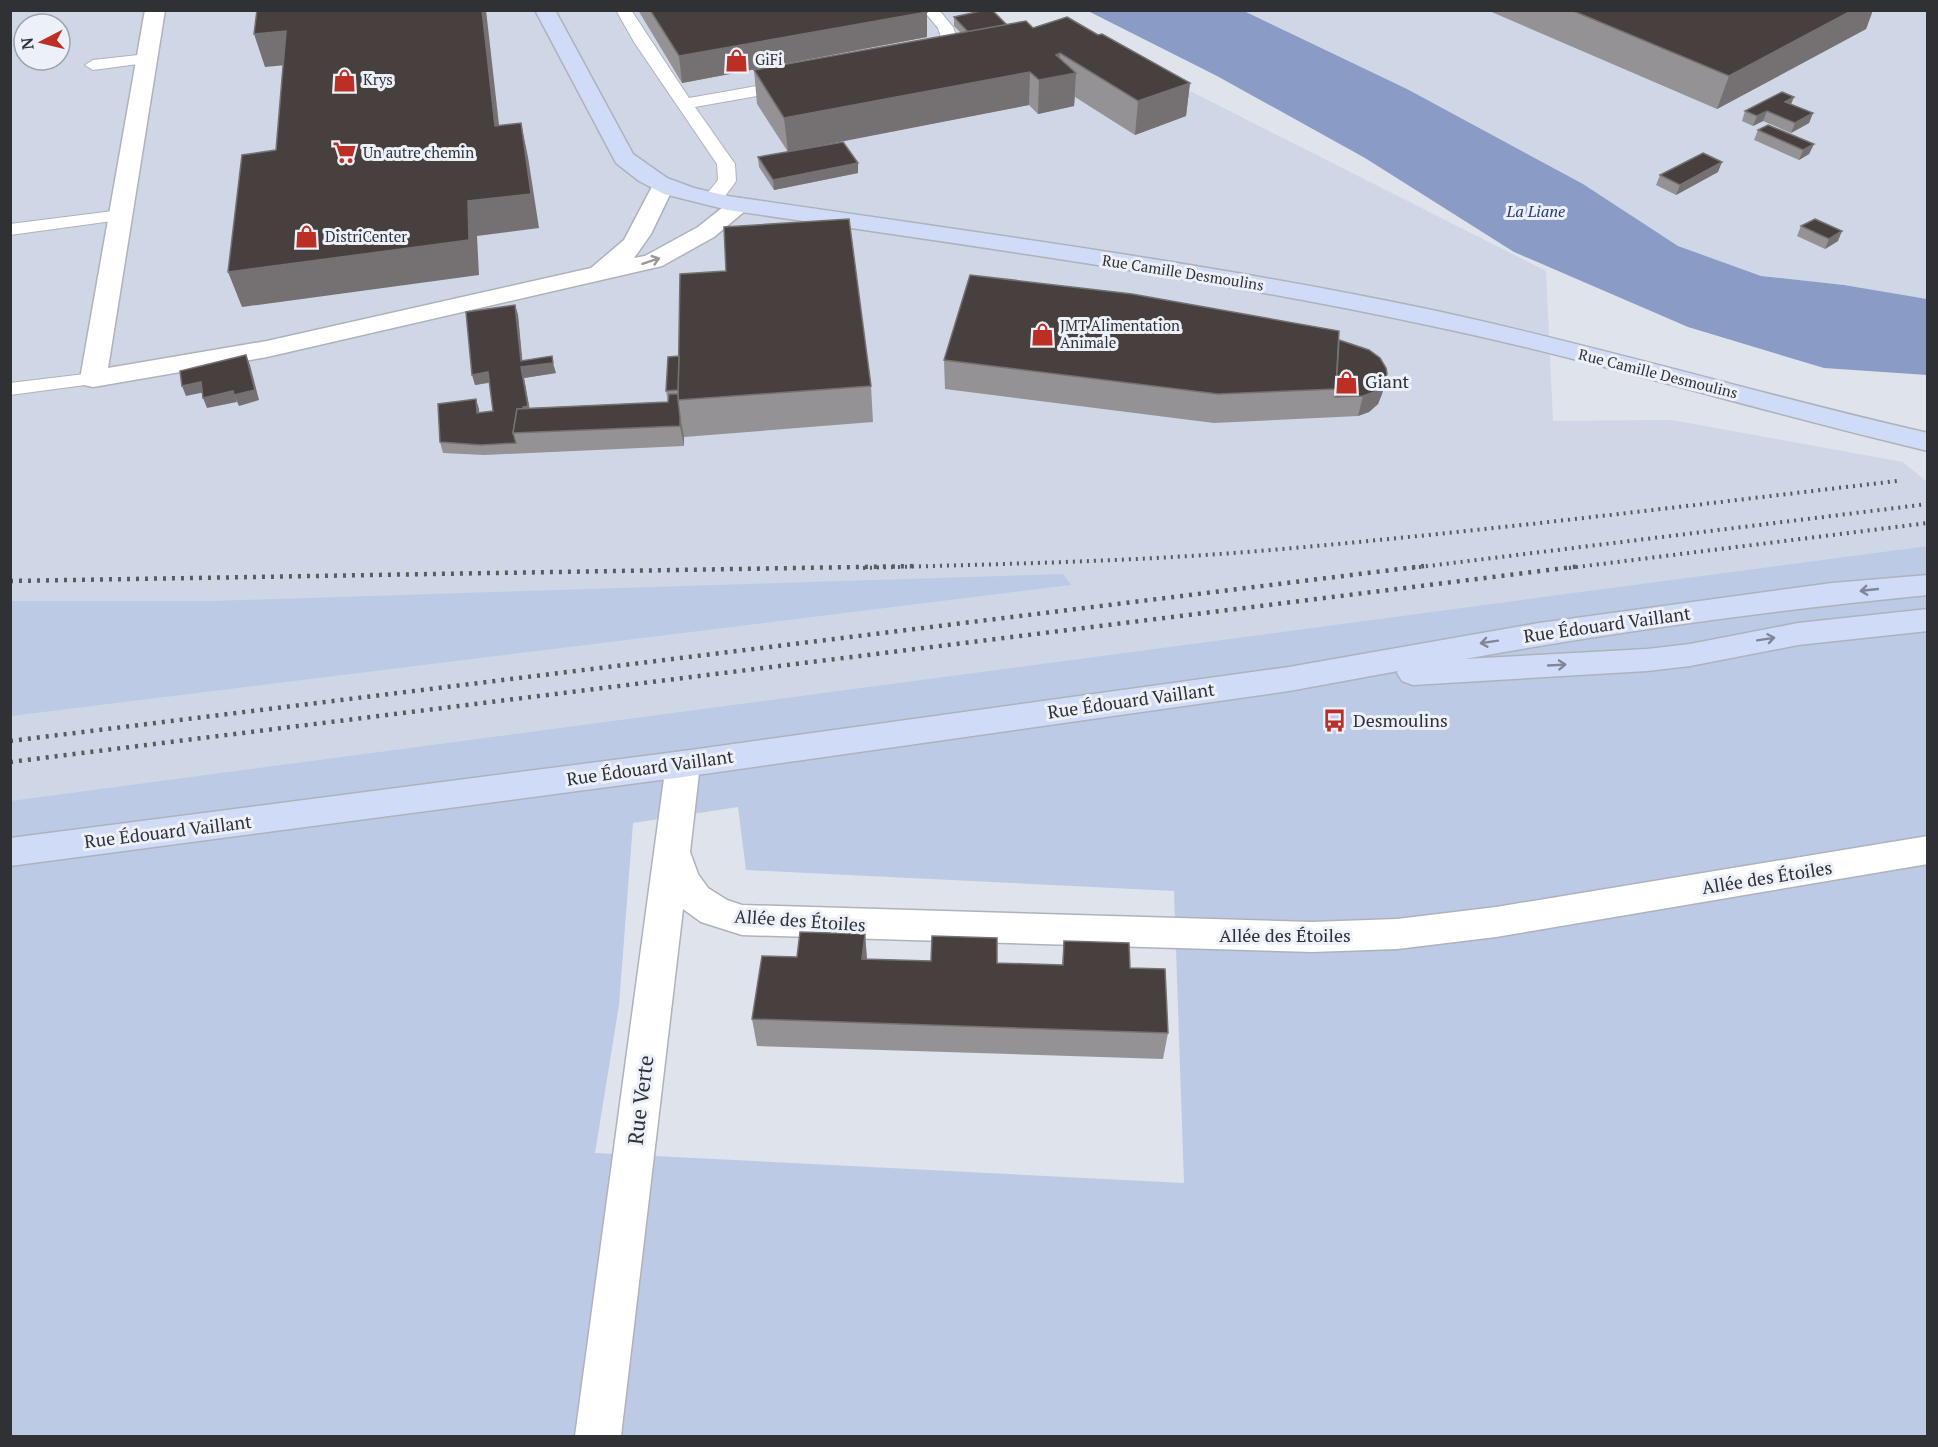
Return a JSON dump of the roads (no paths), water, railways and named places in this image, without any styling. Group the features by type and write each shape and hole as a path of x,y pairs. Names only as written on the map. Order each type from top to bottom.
{"street":[{"path":"155,10 93,379 267,349 636,266 664,256 706,232 740,205"},
{"name":"Rue Camille Desmoulins","path":"545,13 624,158 637,171 663,186 711,200 740,205 871,223 1369,304 1479,328 1928,442"},
{"path":"594,274 626,256 638,238 663,186"},
{"name":"Rue Camille Desmoulins","path":"1899,436 1928,451"},
{"name":"Rue Édouard Vaillant","path":"10,852 683,764 1289,679 1539,634 1856,591 1928,585"},
{"name":"Rue Édouard Vaillant","path":"1289,679 1647,660 1690,655 1798,634 1928,620"},
{"name":"Rue Verte","path":"598,1437 683,764"},
{"name":"Allée des Étoiles","path":"672,852 685,887 695,900 716,912 742,920 1312,937 1397,934 1496,922 1928,850"}],"lane":[{"path":"623,10 726,164 727,181 711,200"},
{"path":"925,61 947,57 953,49 945,27 930,10"},
{"path":"93,65 147,59"},
{"path":"685,104 811,82"},
{"path":"10,230 121,215"},
{"path":"10,389 93,379"}],"water":[{"name":"La Liane","path":"1088,11 1244,11 1407,89 1583,184 1678,246 1761,276 1844,285 1927,299 1927,375 1824,368 1688,327 1514,252 1365,158 1217,76"}],"railway":[{"path":"863,568 1110,560 1259,551 1498,528 1897,481"},
{"path":"1412,568 1928,504"},
{"path":"1569,568 1928,523"},
{"path":"10,581 918,566"},
{"path":"10,741 1424,566"},
{"path":"10,762 1581,566"}],"place":[{"name":"GiFi","path":"737,60"},
{"name":"Krys","path":"345,80"},
{"name":"Un autre chemin","path":"345,153"},
{"name":"DistriCenter","path":"307,237"},
{"name":"JMT Alimentation Animale","path":"1042,335"},
{"name":"Giant","path":"1347,382"},
{"name":"Desmoulins","path":"1335,721"}]}
